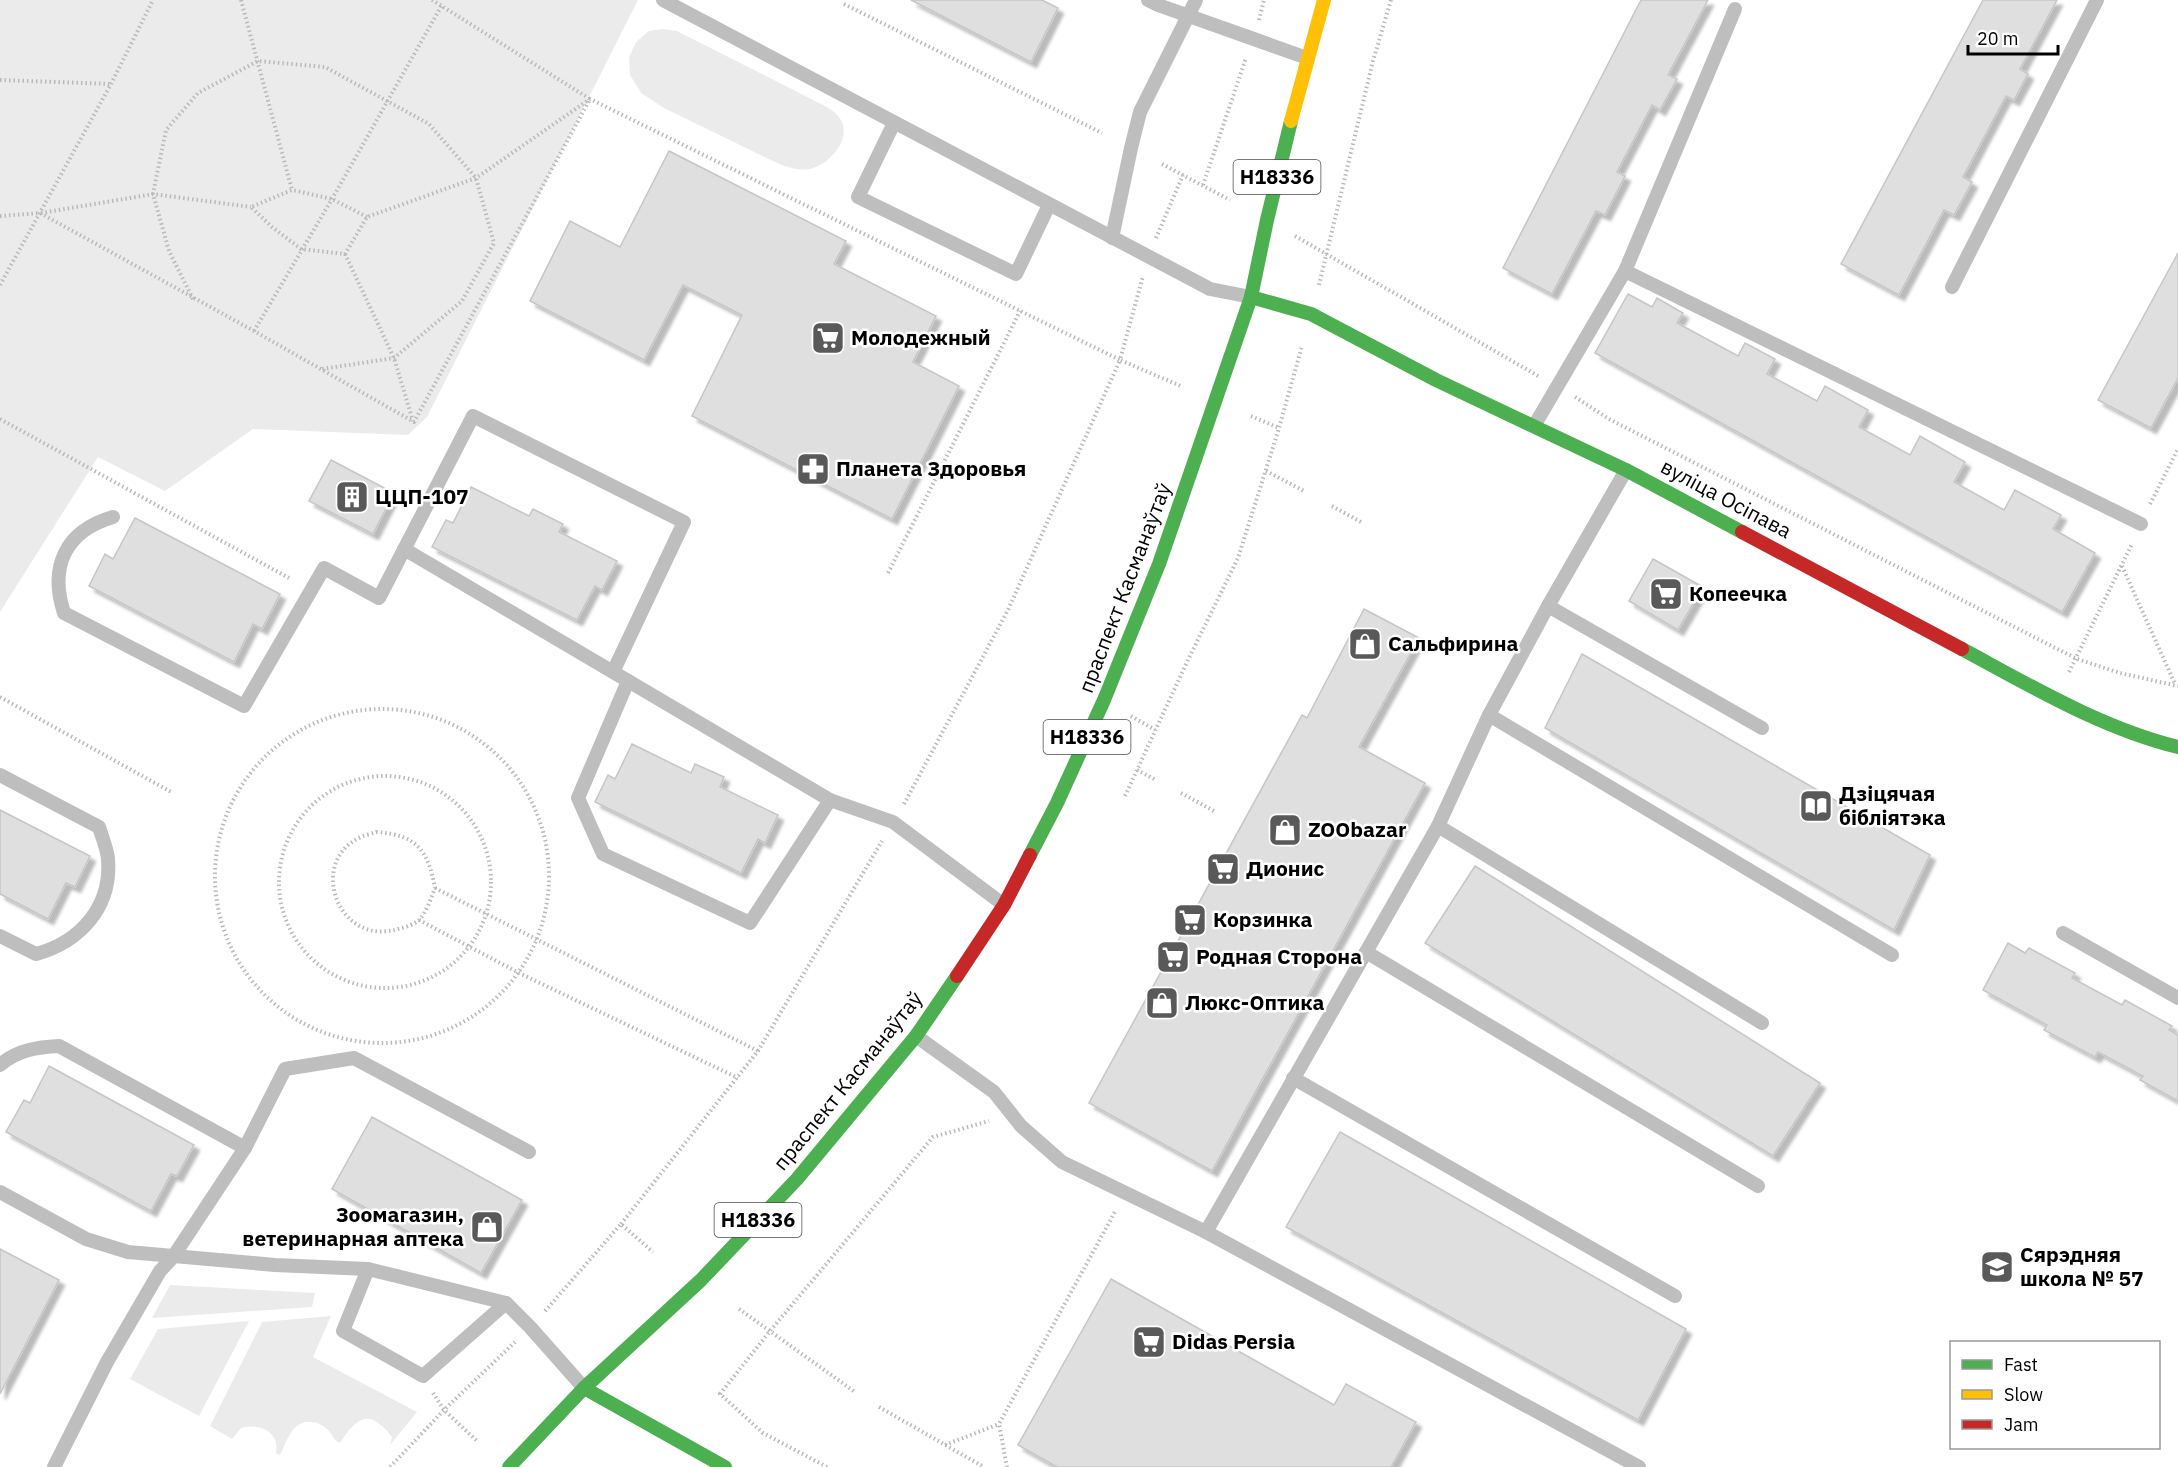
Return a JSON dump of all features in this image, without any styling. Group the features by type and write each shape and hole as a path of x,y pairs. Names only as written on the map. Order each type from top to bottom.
{"main road":[{"name":"праспект Касманаўтаў","path":"509,1467 584,1388 701,1280 797,1179 916,1036 1004,905 1058,803 1104,700 1163,554 1251,297 1267,220 1307,58 1324,0"},
{"name":"вуліца Осіпава","path":"1251,297 1311,314 1436,380 1626,470 2054,698 2146,739 2178,747"},
{"path":"584,1388 725,1467"}],"lane":[{"path":"663,0 1210,289 1251,297"},
{"path":"1148,0 1307,58"},
{"path":"1112,238 1140,112 1196,0"},
{"path":"1952,287 2097,0"},
{"path":"1534,426 1625,271 1735,9"},
{"path":"894,123 858,197 1017,274 1050,205"},
{"path":"1625,271 2141,524"},
{"path":"113,517 87,528 67,549 60,564 58,580 59,597 64,612 244,706 324,568 379,598 473,416 684,522 613,672"},
{"path":"1206,1232 1438,826 1489,715 1626,470"},
{"path":"404,549 830,800 893,822 1004,905"},
{"path":"1548,606 1762,728"},
{"path":"628,681 578,798 603,854 750,923 830,800"},
{"path":"1489,715 1892,955"},
{"path":"0,775 99,827 108,859 105,891 99,906 79,932 66,943 36,954 0,936"},
{"path":"1438,826 1762,1023"},
{"path":"2063,933 2178,998"},
{"path":"1366,952 1758,1186"},
{"path":"916,1036 994,1092 1022,1126 1062,1162 1206,1232 1639,1467"},
{"path":"0,1065 21,1052 40,1047 59,1046 245,1148"},
{"path":"54,1467 107,1362 160,1271 173,1257 245,1148 285,1069 354,1058 529,1152"},
{"path":"1293,1078 1675,1296"},
{"path":"0,1192 86,1239 128,1252 275,1265 368,1269 506,1303 584,1388"},
{"path":"368,1269 343,1331 423,1376 506,1303"}],"path":[{"path":"0,285 111,84 153,0"},
{"path":"241,0 292,190"},
{"path":"432,0 590,99 1120,360 1183,387"},
{"path":"1258,21 1264,0"},
{"path":"1317,292 1373,61 1391,0"},
{"path":"844,4 1102,133"},
{"path":"254,331 442,5"},
{"path":"1203,185 1247,56"},
{"path":"194,299 169,251 153,194 166,130 198,93 258,61 325,67 429,124 476,178 494,243 462,300 394,358 322,369"},
{"path":"0,80 111,84"},
{"path":"345,254 367,217 476,178 590,99"},
{"path":"414,422 590,99"},
{"path":"1162,164 1230,200"},
{"path":"621,1224 758,1051 893,822 1008,610 1120,360 1148,256 1184,175"},
{"path":"0,216 40,213 153,194 251,207 292,190 332,199 367,217"},
{"path":"251,207 272,227 301,249 345,254"},
{"path":"40,213 414,422"},
{"path":"1295,236 1556,386 1609,419 2077,659 2120,673 2177,686"},
{"path":"345,254 394,358 414,422"},
{"path":"888,573 1020,311"},
{"path":"1125,796 1238,558 1279,429 1304,339"},
{"path":"1251,416 1279,429"},
{"path":"0,419 289,578"},
{"path":"2054,698 2077,659 2178,449"},
{"path":"1266,471 1304,491"},
{"path":"1332,506 1361,522"},
{"path":"2122,566 2177,686"},
{"path":"0,697 173,794"},
{"path":"395,707 464,728 517,774 547,839 548,911 535,939 519,973 468,1022 403,1044 335,1038 275,1006 240,967 219,918 213,866 225,814 264,755 325,717 395,707"},
{"path":"1137,770 1156,780"},
{"path":"371,776 413,778 450,797 478,828 492,868 487,915 471,948 438,976 397,990 353,985 315,964 290,932 279,894 282,854 300,817 332,790 371,776"},
{"path":"1181,793 1214,811"},
{"path":"376,832 397,833 414,843 427,858 435,888 419,920 391,932 374,932 357,926 342,911 333,892 334,871 342,852 358,838 376,832"},
{"path":"435,888 758,1051"},
{"path":"419,920 519,973 738,1078"},
{"path":"827,1467 763,1433 720,1394 933,1137 980,1122"},
{"path":"1007,1467 999,1425 1120,1203"},
{"path":"739,1309 855,1392"},
{"path":"423,1376 444,1410 477,1441"},
{"path":"879,1407 984,1467"},
{"path":"945,1445 999,1425"}],"shaded area":[{"path":"0,0 638,0 427,417 408,435 253,429 165,491 98,457 0,612"},
{"path":"663,29 677,31 837,114 844,130 836,151 817,167 802,169 789,167 664,108 641,93 630,75 629,57 636,42 649,31"},
{"path":"170,1285 315,1293 312,1307 152,1318"},
{"path":"331,1316 313,1357 417,1412 390,1445 392,1437 377,1422 370,1419 358,1422 340,1443 322,1425 313,1422 299,1425 294,1428 280,1455 276,1453 275,1439 267,1430 255,1427 241,1428 232,1439 210,1426 262,1322"},
{"path":"249,1321 199,1416 130,1379 158,1329"}],"building":[{"path":"911,0 1042,0 1058,8 1031,62"},
{"path":"1641,0 1708,0 1668,75 1677,79 1660,110 1652,105 1617,172 1625,176 1605,215 1596,211 1552,294 1503,268"},
{"path":"1983,0 2057,0 2020,69 2028,74 2014,100 2006,96 1963,177 1972,182 1954,215 1944,210 1899,295 1841,264"},
{"name":"Молодежный","path":"669,151 846,241 834,264 936,316 913,362 959,386 892,519 692,416 742,315 683,285 644,360 530,301 570,221 620,247"},
{"path":"2178,253 2178,378 2151,428 2098,400"},
{"path":"1628,294 1652,307 1657,298 1683,313 1677,323 1738,356 1745,343 1775,359 1767,374 1817,401 1825,386 1868,410 1859,427 1910,455 1920,436 1965,462 1954,482 2004,510 2015,490 2061,515 2053,529 2095,553 2062,612 1595,353"},
{"name":"ЦЦП-107","path":"331,460 394,493 373,534 309,501"},
{"path":"471,487 529,516 533,509 563,524 559,532 617,561 602,590 595,586 577,620 432,547 446,520 453,523"},
{"path":"135,518 280,594 262,629 253,624 234,662 89,586 105,554 113,559"},
{"name":"Копеечка","path":"1653,559 1703,587 1678,630 1629,601"},
{"path":"1364,609 1419,638 1359,747 1425,783 1212,1171 1089,1103 1302,715 1307,718"},
{"path":"1582,654 1930,855 1894,930 1545,728"},
{"path":"632,744 691,773 695,764 724,777 720,787 778,815 765,843 758,839 741,873 595,802 608,775 615,779"},
{"path":"0,810 90,856 75,887 66,883 48,919 0,894"},
{"path":"1475,866 1820,1083 1773,1156 1425,943"},
{"path":"2008,943 2025,953 2029,948 2075,973 2072,978 2122,1005 2125,1000 2172,1026 2169,1030 2178,1035 2178,1101 2140,1080 2143,1076 2098,1052 2095,1057 2044,1030 2047,1025 1983,990"},
{"path":"49,1066 194,1145 177,1176 171,1174 151,1211 6,1132 24,1100 30,1103"},
{"path":"372,1117 522,1200 481,1273 332,1189"},
{"path":"1340,1132 1686,1329 1638,1420 1286,1227"},
{"path":"0,1249 59,1280 0,1394"},
{"name":"Didas Persia","path":"1111,1279 1334,1405 1346,1384 1416,1422 1391,1467 1057,1467 1018,1445"}],"traffic: fast":[{"path":"1030,855 1057,803 1104,700 1159,564 1251,297 1291,121"},
{"path":"1251,297 1311,314 1436,380 1626,470 1742,532"},
{"path":"1962,649 2067,705 2121,729 2178,747"},
{"path":"509,1467 584,1388 701,1280 797,1179 916,1036 957,976"},
{"path":"584,1388 725,1467"}],"traffic: slow":[{"path":"1291,121 1324,0"}],"traffic: jam":[{"path":"1742,532 1962,649"},
{"path":"957,976 1004,905 1030,855"}],"place":[{"name":"Молодежный","path":"828,338"},
{"name":"Планета Здоровья","path":"813,469"},
{"name":"ЦЦП-107","path":"352,497"},
{"name":"Копеечка","path":"1666,594"},
{"name":"Сальфирина","path":"1365,644"},
{"name":"Дзіцячая бібліятэка","path":"1816,806"},
{"name":"ZOObazar","path":"1285,830"},
{"name":"Дионис","path":"1223,869"},
{"name":"Корзинка","path":"1190,920"},
{"name":"Родная Сторона","path":"1173,957"},
{"name":"Люкс-Оптика","path":"1162,1003"},
{"name":"Зоомагазин, ветеринарная аптека","path":"487,1227"},
{"name":"Сярэдняя школа № 57","path":"1997,1267"},
{"name":"Didas Persia","path":"1149,1342"}]}
